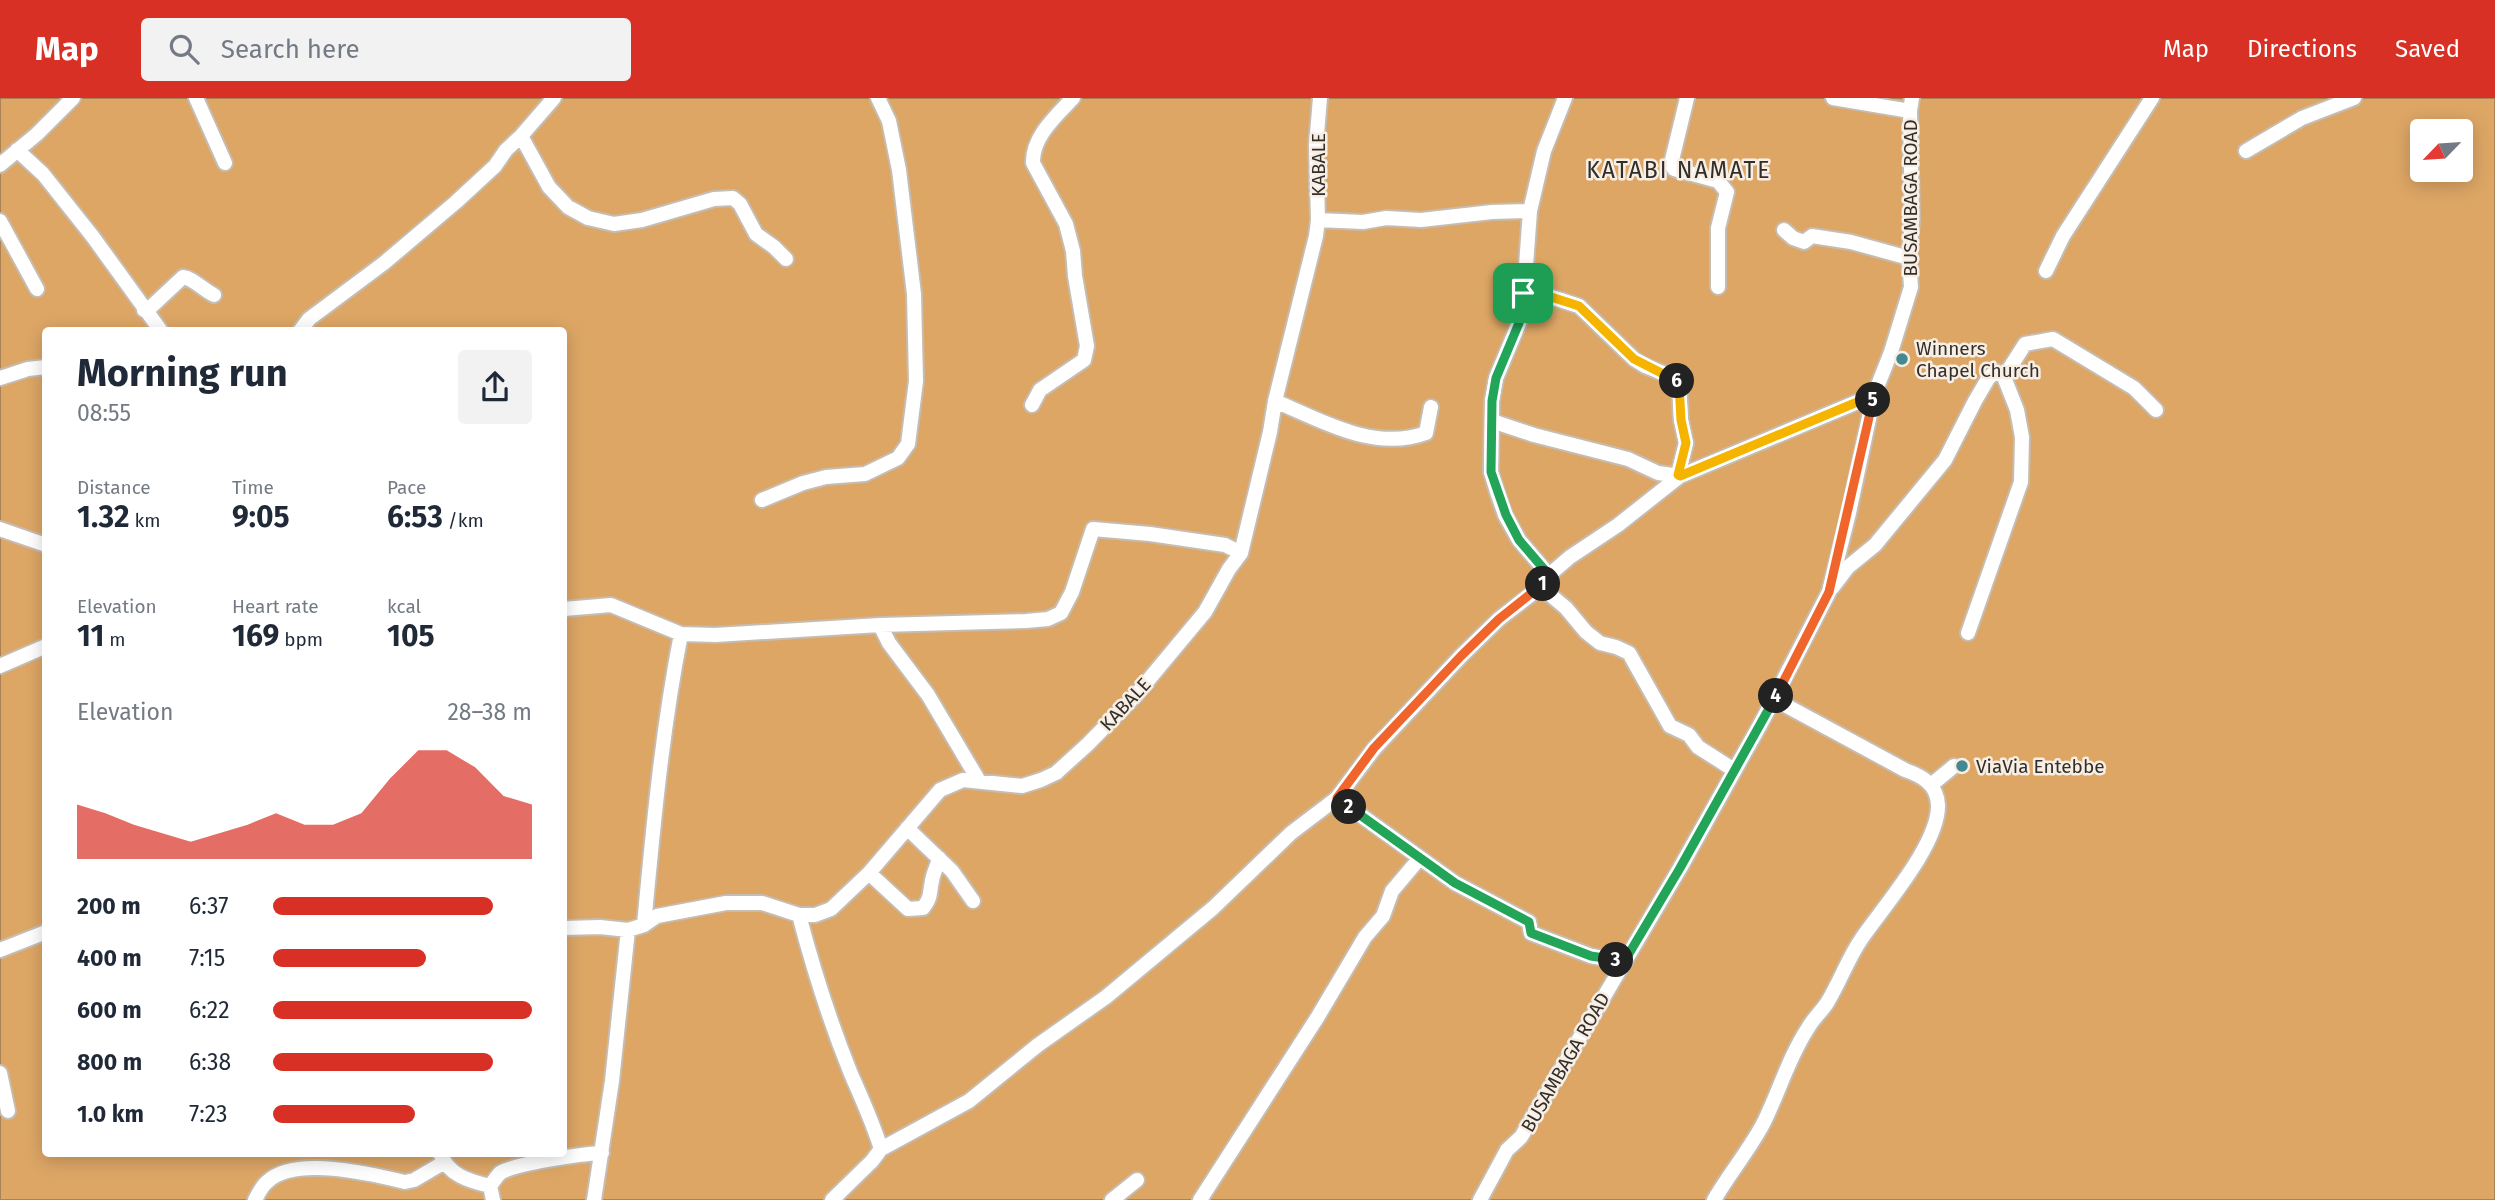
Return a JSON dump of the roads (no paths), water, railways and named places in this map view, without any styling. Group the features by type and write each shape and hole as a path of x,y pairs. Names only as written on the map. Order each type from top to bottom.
{"street":[{"path":"0,165 73,98"},
{"path":"196,98 225,163"},
{"path":"303,327 309,319 384,263 456,202 495,166 506,150 554,98"},
{"path":"762,500 803,483 864,474 898,458 908,444 916,381 914,293 899,170 888,121 878,98"},
{"path":"1032,405 1040,390 1084,360 1087,346 1073,251 1066,224 1033,163 1032,151 1036,140 1073,98"},
{"name":"KABALE","path":"799,915 815,915 831,909 869,873 940,790 963,780 1022,786 1056,773 1144,686 1205,612 1241,552 1256,496 1275,401 1310,268 1318,220 1316,146 1320,98"},
{"path":"1565,98 1544,151 1530,211 1519,323 1496,378 1492,401 1491,472 1506,515 1545,581 1600,643 1629,653 1670,726 1689,735 1699,747 1734,770"},
{"path":"1686,98 1671,164 1674,169 1718,181 1727,192 1718,228 1717,287"},
{"path":"1833,98 1911,104"},
{"path":"2046,271 2063,236 2152,98"},
{"path":"2246,151 2302,118 2354,98"},
{"name":"BUSAMBAGA ROAD","path":"1480,1200 1507,1150 1521,1137 1680,868 1774,699 1829,592 1874,395 1891,352 1911,287 1911,104"},
{"path":"521,136 548,187 568,207 586,217 614,224 642,220 714,199 733,198 740,204 756,234 786,259"},
{"path":"17,150 43,174 93,237 157,327"},
{"path":"1318,220 1422,220 1492,212 1530,211"},
{"path":"0,221 37,289"},
{"path":"1784,230 1793,238 1804,242 1812,236 1909,258"},
{"path":"144,310 152,306 183,277 188,277 214,295"},
{"path":"1523,293 1548,296 1579,306 1634,359 1674,377 1679,384 1681,420 1686,443 1679,475"},
{"path":"2004,377 2025,344 2053,339 2134,388 2156,410"},
{"path":"0,378 27,369 42,367"},
{"path":"1829,592 1848,567 1875,545 1945,460 1989,377 1997,372 2004,377 2017,411 2022,437 2021,482 1968,633"},
{"path":"832,1200 881,1149 969,1101 1038,1045 1106,997 1213,908 1291,833 1337,798 1374,748 1499,619 1679,475 1874,395"},
{"path":"1275,401 1355,435 1381,439 1413,438 1426,433 1431,407"},
{"path":"1492,421 1534,435 1628,458 1657,473 1679,475"},
{"path":"0,529 42,544"},
{"path":"567,609 611,605 681,634 1026,621 1048,619 1061,613 1072,592 1093,529 1225,545 1241,552"},
{"path":"880,625 889,643 928,695 979,781"},
{"path":"644,925 653,824 671,686 681,634"},
{"path":"0,666 42,648"},
{"path":"1714,1200 1765,1121 1785,1069 1808,1027 1826,1004 1861,939 1895,894 1934,828 1938,805 1931,785 1923,776 1905,770 1774,699"},
{"path":"1931,785 1954,766"},
{"path":"1337,798 1455,883 1529,922 1531,933 1591,956 1624,962"},
{"path":"907,828 952,871 973,901"},
{"path":"869,873 908,909 923,908 930,899 932,880 937,872 939,858"},
{"path":"1200,1200 1317,1018 1365,937 1383,916 1392,891 1419,859"},
{"path":"567,928 628,930 644,925 657,916 726,903 762,903 799,915 831,1019 872,1118 881,1149"},
{"path":"594,1200 628,930"},
{"path":"0,950 42,934"},
{"path":"0,1073 8,1111"},
{"path":"567,1156 602,1153"},
{"path":"255,1200 267,1181 299,1170 339,1167 405,1182 414,1180 441,1158 465,1180 491,1193 500,1173 564,1157"},
{"path":"1112,1200 1137,1180"}],"place":[{"name":"Winners Chapel Church","path":"1902,359"},
{"name":"ViaVia Entebbe","path":"1962,766"}],"district":[{"name":"KATABI NAMATE","path":"1679,170"}]}
